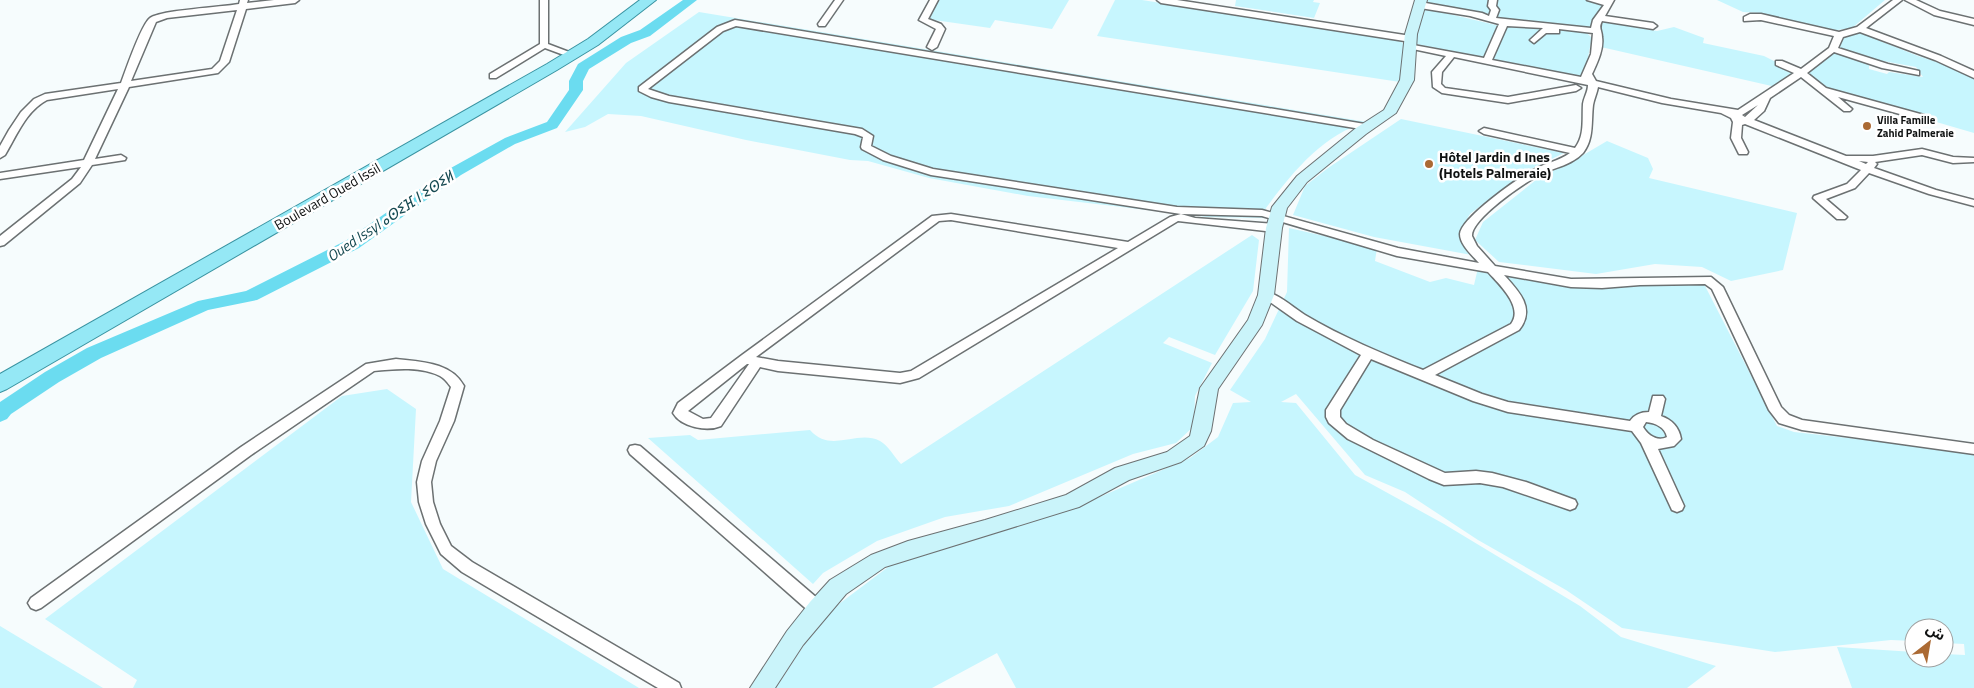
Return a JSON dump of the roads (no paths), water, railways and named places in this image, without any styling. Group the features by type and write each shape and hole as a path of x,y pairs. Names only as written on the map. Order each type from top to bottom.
{"main road":[{"name":"Boulevard Oued Issil","path":"0,384 572,55 613,28 650,0"}],"street":[{"path":"0,242 76,181 83,173 125,85 148,27 153,20 166,16 243,4 295,0"},
{"path":"544,0 544,45"},
{"path":"822,24 839,0"},
{"path":"932,47 941,29 923,20 934,0"},
{"path":"1161,0 1411,40"},
{"path":"1187,0 1411,40 1452,54 1548,74 1587,86 1702,106 1739,117 1866,169 1893,177 1935,194 1974,203"},
{"path":"1492,17 1495,10 1492,6 1493,0"},
{"path":"1425,375 1515,327 1521,318 1521,310 1517,298 1467,242 1466,233 1469,225 1528,177 1567,160 1578,152 1586,140 1587,86 1598,38 1595,31 1596,24 1610,2 1591,0"},
{"path":"1747,20 1750,17 1760,17 1839,35 1860,29 1898,0"},
{"path":"1909,0 1937,13 1974,22"},
{"path":"762,688 795,638 838,587 878,561 908,550 984,529 1072,501 1122,474 1174,457 1197,441 1202,431 1209,388 1256,321 1266,295 1280,207 1291,190 1302,179 1390,112 1407,80 1411,40 1420,2 1507,22 1595,31"},
{"path":"0,155 28,110 39,99 200,74 220,69 243,4"},
{"path":"1473,15 1492,17 1507,22"},
{"path":"1796,16 1808,28"},
{"path":"1600,18 1653,26"},
{"path":"1487,61 1507,22"},
{"path":"1276,223 1262,213 1177,210 931,172 886,158 870,150 866,147 868,136 858,131 778,119 666,97 647,93 642,88 720,29 734,23 1368,127"},
{"path":"1534,40 1543,30 1559,31 1560,26"},
{"path":"1860,29 1938,58 1974,75"},
{"path":"1743,152 1738,146 1734,132 1739,117 1833,49 1839,35"},
{"path":"544,45 572,55"},
{"path":"493,76 544,45"},
{"path":"1833,49 1885,66 1916,73"},
{"path":"1452,54 1437,72 1436,85 1442,90 1508,100 1587,86"},
{"path":"1780,64 1802,73 1847,109"},
{"path":"1824,90 1920,117"},
{"path":"1698,95 1702,106"},
{"path":"1739,117 1765,103 1765,97"},
{"path":"1484,131 1578,152"},
{"path":"1840,157 1873,159 1922,152 1953,160 1970,160"},
{"path":"0,176 121,158"},
{"path":"1841,217 1818,198 1851,186 1866,169 1872,166 1873,159"},
{"path":"751,360 716,422 708,426 703,425 680,413 682,407 751,360 930,222 942,216 1129,246"},
{"path":"751,360 900,378 914,375 1174,219 1181,217 1194,221 1276,223 1397,252 1587,284 1698,280 1711,282 1717,287 1776,410 1784,419 1819,429 1974,449"},
{"path":"1266,295 1332,335 1368,353 1478,398 1508,407 1636,427 1646,439 1677,506"},
{"path":"1368,353 1333,410 1335,422 1342,428 1364,442 1444,479 1455,480 1477,477 1501,480 1570,504"},
{"path":"36,603 261,441 371,367 396,364 426,367 446,373 458,386 447,421 429,461 424,482 430,517 446,550 467,567 673,688"},
{"path":"1654,418 1658,398"},
{"path":"1636,427 1635,424 1640,418 1654,418 1670,427 1674,433 1674,439 1670,443 1663,444 1646,439"},
{"path":"635,450 818,609"}],"waterway":[{"name":"Oued Issyl ⴰⵙⵉⴼ ⵏ ⵉⵙⵉⵍ","path":"0,414 4,409 52,377 94,353 204,305 251,296 353,244 455,172 510,141 552,125 576,90 576,81 583,67 626,40 645,33 691,0"}],"place":[{"name":"Villa Famille Zahid Palmeraie","path":"1867,126"},
{"name":"Hôtel Jardin d Ines (Hotels Palmeraie)","path":"1429,164"}]}
